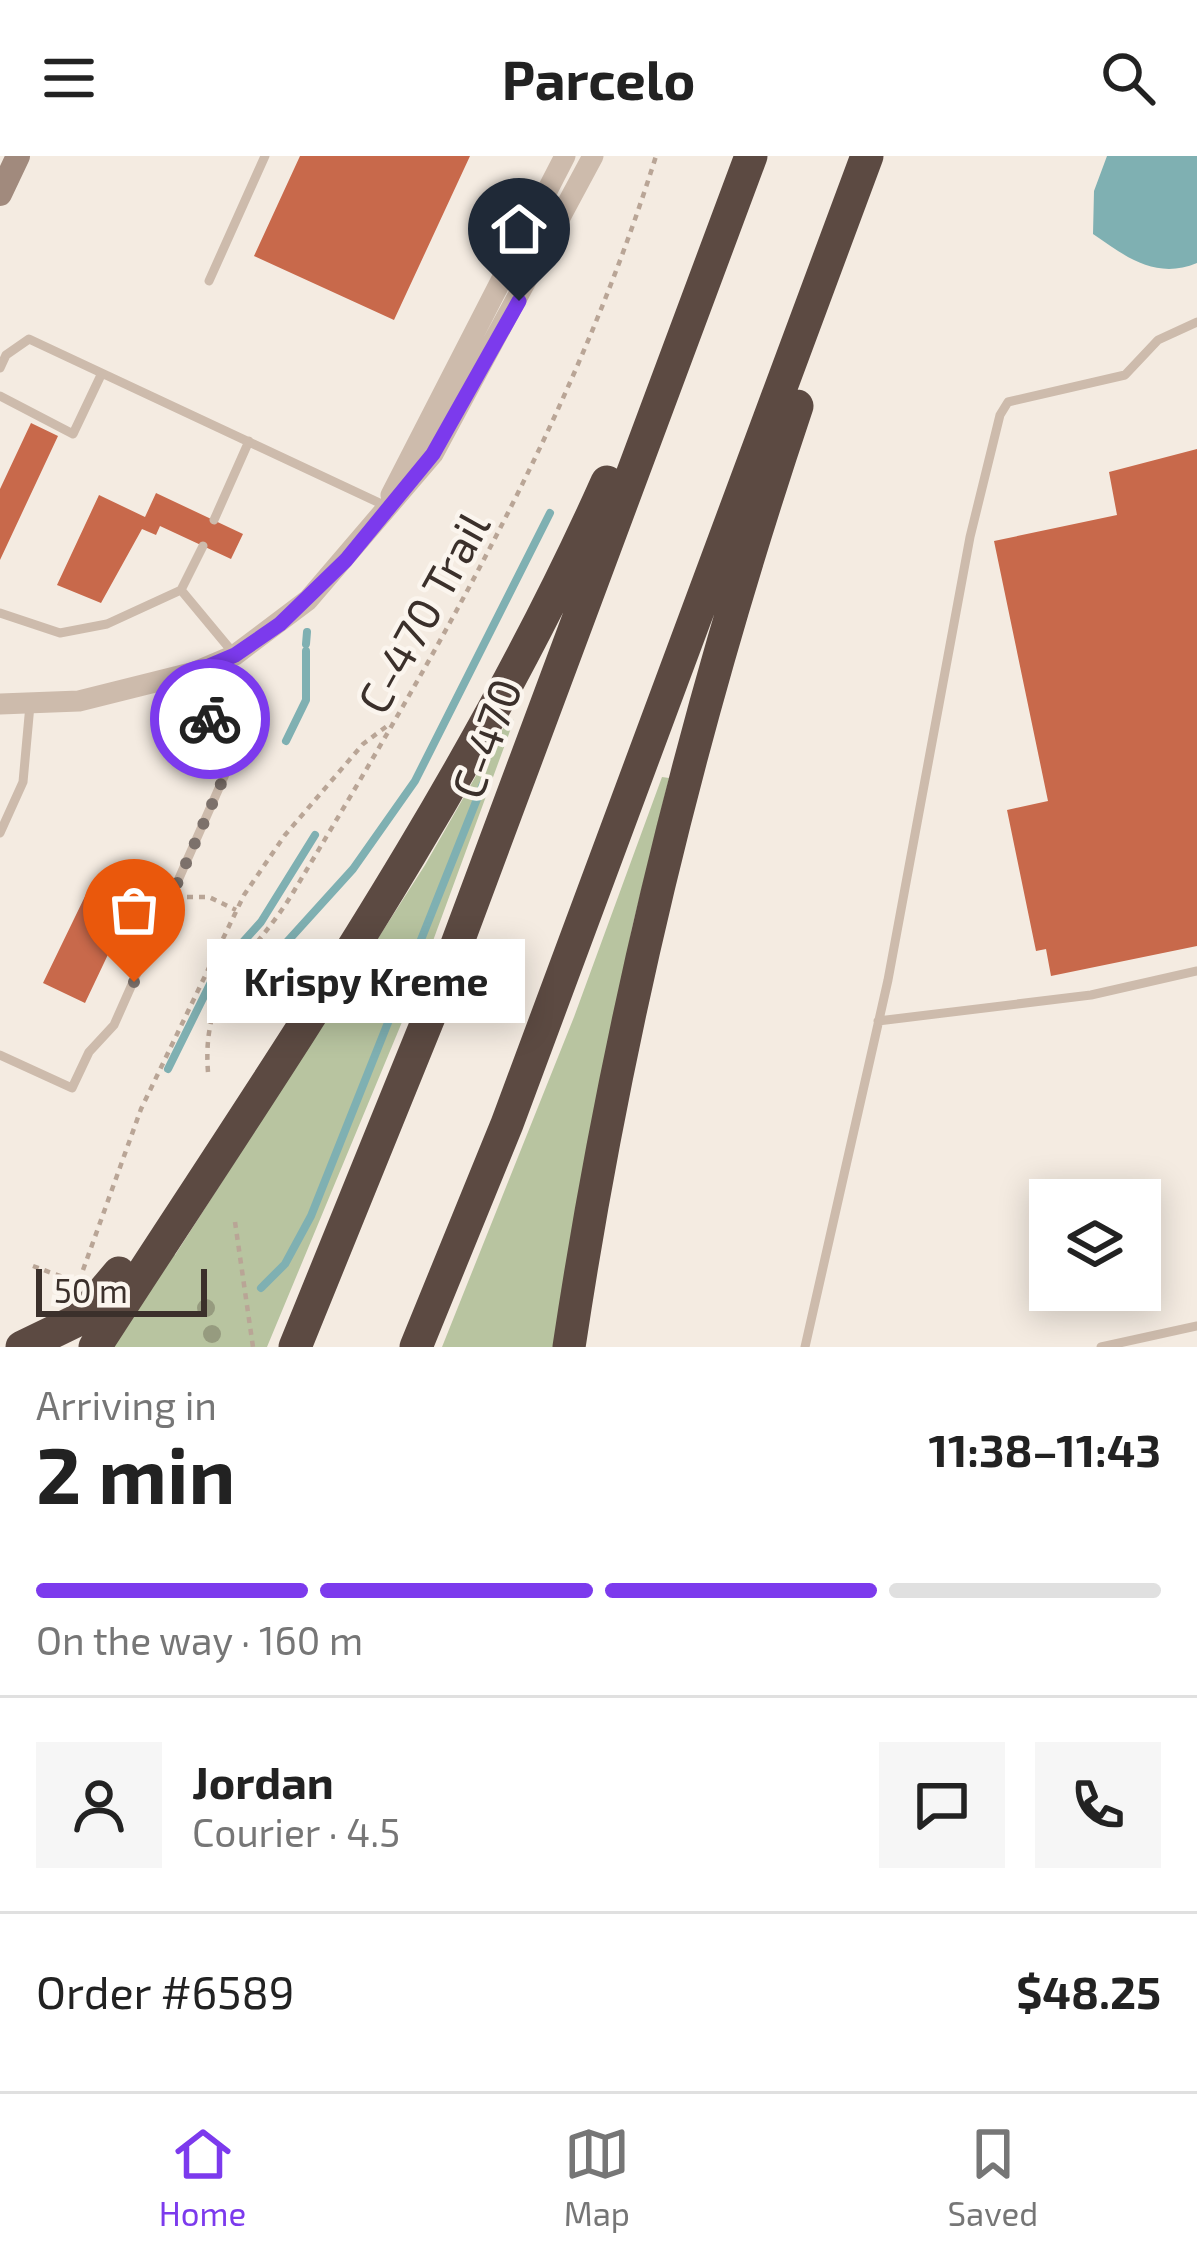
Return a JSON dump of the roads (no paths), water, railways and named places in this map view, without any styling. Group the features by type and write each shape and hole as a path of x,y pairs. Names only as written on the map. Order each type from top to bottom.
{"highway":[{"name":"C-470","path":"295,1347 404,1083 751,156"},
{"path":"416,1347 513,1108 867,156"},
{"path":"569,1347 609,1113 692,753 755,532 882,156"},
{"path":"95,1347 468,760 550,603 707,274"},
{"path":"22,1347 60,1332 100,1302 235,1094 278,1064"}],"main road":[{"path":"0,194 18,156"}],"street":[{"path":"386,506 565,156"},
{"path":"0,704 130,692 195,672 235,655 308,600 433,454 593,156"}],"lane":[{"path":"208,281 265,156"},
{"path":"805,1347 878,1021 970,537 1000,416 1008,402 1125,375 1158,340 1197,322"},
{"path":"0,368 6,355 29,339 386,506"},
{"path":"0,396 73,434 101,374"},
{"path":"214,520 248,441"},
{"path":"0,613 60,633 107,624 181,590 202,546"},
{"path":"181,590 235,655"},
{"path":"0,1055 72,1088 89,1052 114,1025 227,770 195,672"},
{"path":"0,833 23,782 30,704"},
{"path":"878,1021 1091,995 1197,971"},
{"path":"1101,1347 1197,1326"}],"water":[{"path":"1107,156 1197,156 1197,263 1155,267 1130,258 1093,234 1094,191"}],"waterway":[{"path":"227,1008 353,869 415,781 550,513"},
{"path":"306,644 307,632"},
{"path":"286,741 306,700 306,651"},
{"path":"261,1288 285,1264 311,1216 483,784"},
{"path":"168,1069 216,972 261,922 315,835"}],"place":[{"name":"Krispy Kreme","path":"134,982"}]}
